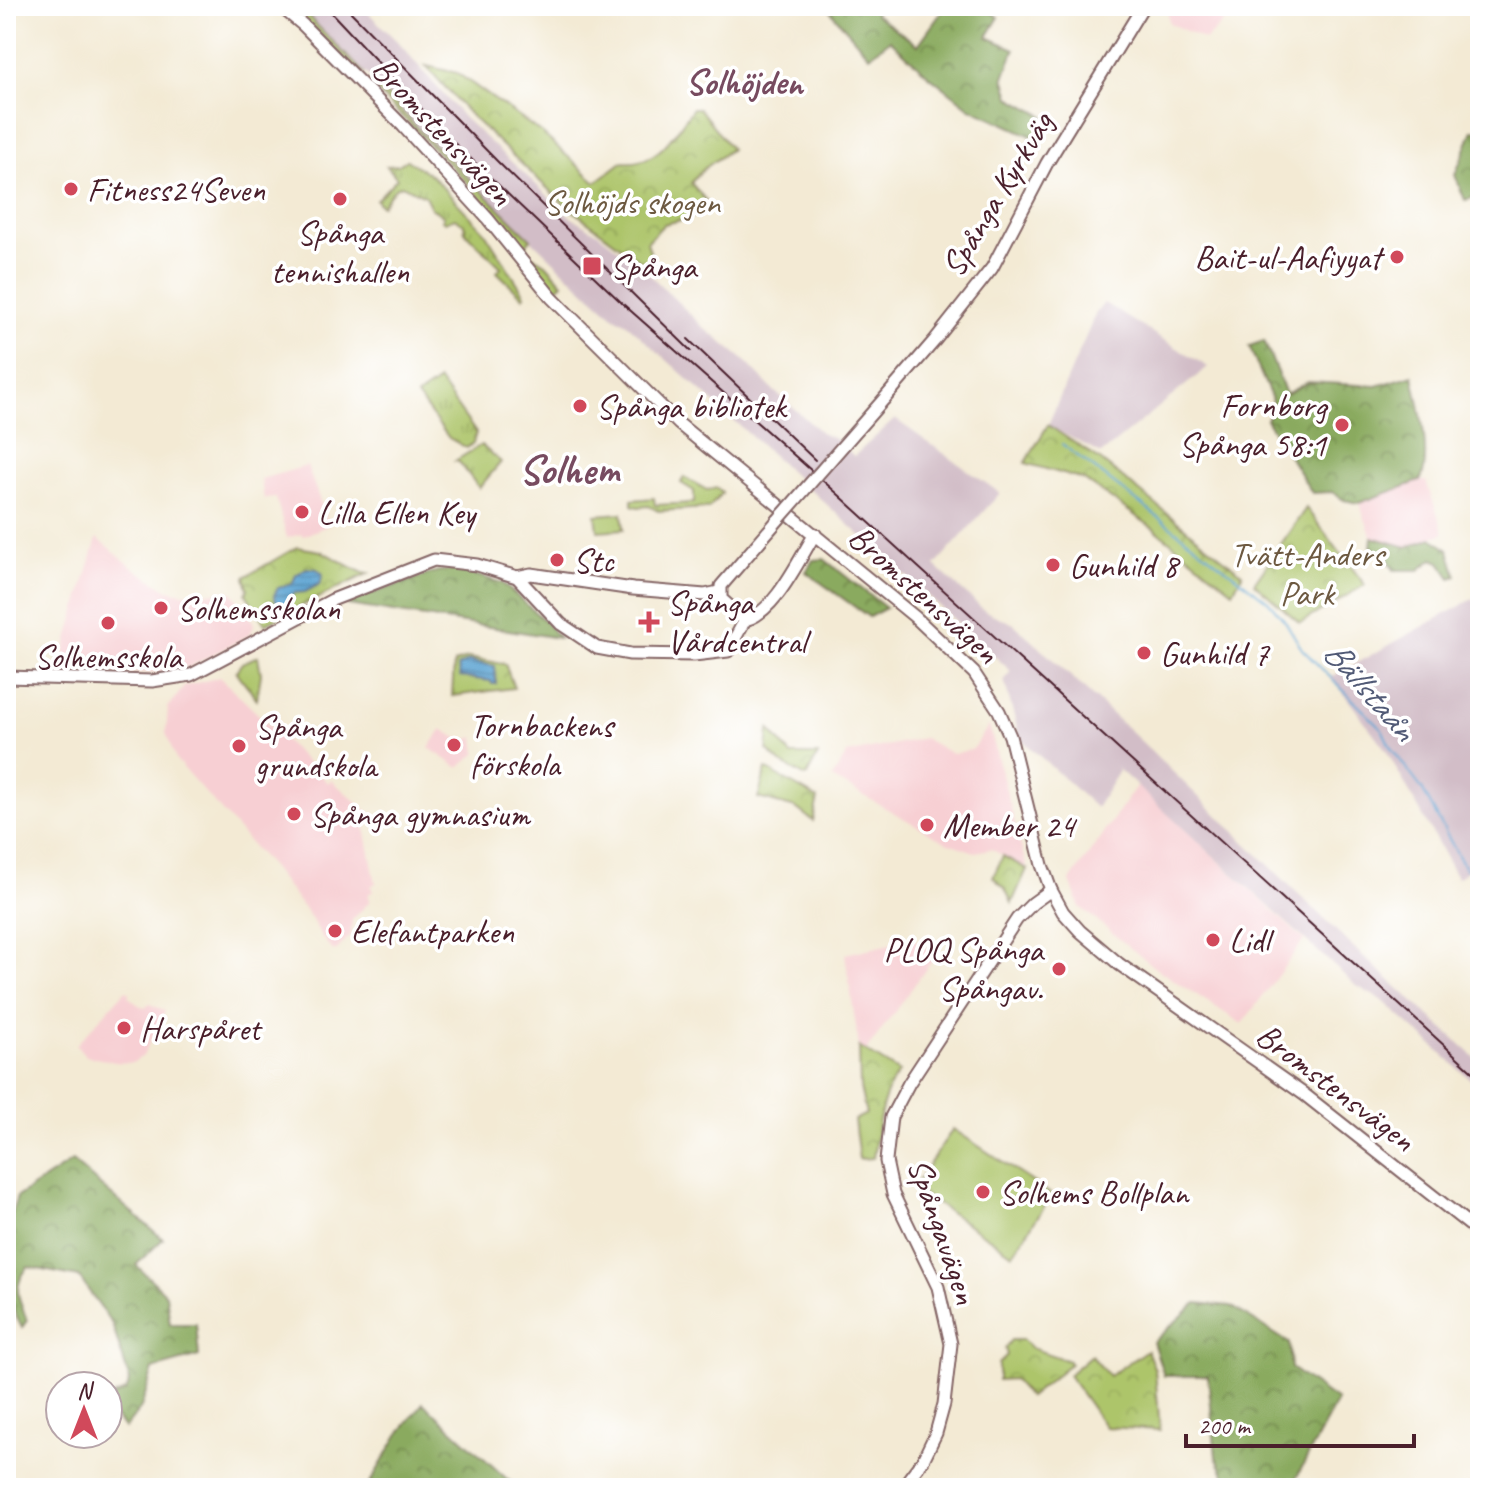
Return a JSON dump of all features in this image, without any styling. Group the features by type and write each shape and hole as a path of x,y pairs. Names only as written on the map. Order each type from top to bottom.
{"street":[{"name":"Bromstensvägen","path":"280,6 403,126 488,219 552,298 596,344 679,424 946,644 984,686 1010,736 1042,865 1051,890 1067,917 1098,948 1325,1109 1480,1233"},
{"name":"Spånga Kyrkväg","path":"719,592 727,578 935,340 992,268 1047,163 1143,6"},
{"path":"517,577 574,635 597,648 621,653 694,655 728,651 745,620 756,617 772,602 815,534"},
{"path":"6,677 152,681 180,678 201,671 332,600 434,560 477,565 517,577 531,574 633,589 705,595 719,592 725,604 745,620"},
{"name":"Spångavägen","path":"902,1488 923,1460 936,1433 944,1404 951,1344 938,1287 893,1194 886,1161 891,1117 913,1077 1017,919 1051,890"}],"shaded area":[{"path":"298,6 361,6 397,41 464,118 572,218 595,231 641,266 773,390 823,434 835,439 854,456 895,419 1000,493 935,566 985,611 1014,624 1142,742 1350,944 1480,1062 1480,1088 1383,1001 1355,985 1116,767 1119,771 1096,808 1020,738 1004,680 1011,671 627,324 612,315 563,270 422,133"},
{"path":"1172,6 1235,6 1228,18 1205,40 1169,23 1168,14"},
{"path":"1104,303 1208,367 1101,454 1048,425 1096,313"},
{"name":"Lilla Ellen Key","path":"307,466 329,525 303,536 287,538 276,498 264,499 261,479"},
{"path":"1426,481 1444,533 1407,547 1372,537 1359,503"},
{"name":"Solhemsskolan","path":"97,538 135,569 168,590 183,593 232,592 253,621 249,635 189,667 171,672 58,674"},
{"path":"1473,599 1480,609 1480,862 1457,878 1386,750 1331,677"},
{"name":"Spånga gymnasium","path":"220,677 328,783 331,780 368,812 365,816 370,822 365,828 376,883 371,886 373,892 369,893 369,902 352,920 351,934 337,950 332,950 272,868 176,760 166,733 168,707 185,686"},
{"path":"989,725 1027,869 991,849 975,852 946,842 832,778 847,754 924,738 952,754 973,749"},
{"name":"Tornbackens förskola","path":"442,729 462,741 475,737 477,753 459,768 429,748"},
{"path":"1137,785 1304,940 1242,1024 1155,968 1080,907 1070,881"},
{"path":"913,939 936,955 866,1051 859,1047 845,954"},
{"name":"Harspåret","path":"126,990 137,1004 145,1008 150,1004 165,1011 143,1056 132,1063 86,1056 76,1045"}],"green space":[{"path":"288,6 298,6 364,73 360,74"},
{"path":"826,6 877,6 875,14 918,45 946,6 980,6 999,17 987,37 1015,49 1004,77 1010,97 1053,121 1042,141 970,108 890,40 869,56"},
{"name":"Solhöjds skogen","path":"426,66 457,73 543,134 596,182 622,162 635,162 655,154 672,138 693,108 699,108 731,149 701,171 691,183 708,203 691,218 664,224 647,242 654,265 639,260 564,204 471,116"},
{"path":"379,86 422,133 531,239 527,244 527,253 546,264 563,283 554,291 473,189 374,88"},
{"path":"1473,130 1480,131 1480,196 1465,200 1455,175"},
{"path":"407,160 430,174 485,232 525,295 523,297 497,272 501,267 465,232 464,224 455,218 445,222 442,220 444,216 431,208 425,196 402,185 395,188 381,206 376,200 397,178 387,166"},
{"path":"1264,341 1286,394 1308,382 1377,386 1413,375 1425,444 1424,471 1420,481 1359,503 1344,500 1332,492 1312,493 1266,419 1273,409 1271,397 1249,346"},
{"path":"439,381 476,433 473,443 467,448 449,438 417,396"},
{"path":"1048,425 1100,460 1243,574 1233,591 1156,530 1084,480 1025,463"},
{"path":"481,445 501,462 479,488 455,461"},
{"path":"684,477 707,490 717,488 722,493 709,508 658,511 649,506 632,505 632,500 654,498 655,505 694,503 694,491 681,483"},
{"name":"Tvätt-Anders Park","path":"1306,508 1365,585 1300,623 1254,583"},
{"path":"622,513 624,529 598,531 596,515"},
{"path":"1372,537 1407,547 1432,538 1449,550 1457,576 1451,578 1440,562 1433,559 1419,570 1394,570 1386,556 1371,547"},
{"path":"297,547 321,551 361,572 369,573 265,624 246,594 245,577"},
{"path":"824,559 886,608 869,617 806,572 813,560"},
{"path":"459,570 502,583 545,621 559,638 348,605 350,601 438,571"},
{"path":"258,656 261,674 257,699 236,671 242,663"},
{"path":"468,658 505,664 514,688 452,696 454,663"},
{"path":"769,729 791,755 818,755 806,777 781,763 767,750"},
{"path":"766,769 818,799 813,821 796,808 758,798"},
{"path":"1003,856 1027,869 1012,903 1005,888 993,877"},
{"path":"859,1047 899,1072 884,1102 873,1158 859,1159 854,1120 866,1114 860,1088"},
{"name":"Solhems Bollplan","path":"953,1129 1052,1195 1013,1254 913,1188"},
{"path":"72,1161 163,1239 136,1265 166,1294 170,1324 196,1324 199,1356 153,1369 141,1408 125,1428 124,1392 130,1381 112,1324 79,1277 28,1267 18,1287 27,1320 22,1328 6,1296 6,1231 17,1197"},
{"path":"1196,1303 1231,1306 1289,1343 1291,1368 1337,1401 1291,1488 1231,1488 1216,1457 1208,1376 1164,1376 1153,1342"},
{"path":"1011,1340 1023,1340 1031,1348 1070,1364 1029,1397 1013,1379 998,1380 998,1364 1007,1355 1005,1348"},
{"path":"1147,1350 1155,1370 1160,1430 1105,1427 1068,1375 1091,1355 1109,1376"},
{"path":"423,1403 517,1488 367,1488 398,1435"}],"water":[{"path":"307,568 317,569 323,574 320,584 305,592 294,593 285,605 277,603 274,595 278,588 292,584 296,575"},
{"path":"469,661 495,666 496,684 460,677 458,666"}],"waterway":[{"name":"Bällstaån","path":"1062,444 1268,601 1302,649 1382,729 1391,748 1422,789 1466,870"},
{"name":"Bällstaån","path":"1479,888 1480,892"}],"railway":[{"path":"325,6 448,137 623,304 839,495 1480,1078"},
{"path":"345,6 497,161 691,351"},
{"path":"688,339 815,460"}],"place":[{"name":"Fitness24Seven","path":"71,189"},
{"name":"Spånga tennishallen","path":"340,199"},
{"name":"Bait-ul-Aafiyyat","path":"1397,257"},
{"name":"Spånga","path":"592,266"},
{"name":"Spånga bibliotek","path":"580,406"},
{"name":"Fornborg Spånga 58:1","path":"1342,425"},
{"name":"Lilla Ellen Key","path":"302,512"},
{"name":"Stc","path":"557,560"},
{"name":"Gunhild 8","path":"1053,565"},
{"name":"Solhemsskolan","path":"161,608"},
{"name":"Spånga Vårdcentral","path":"649,622"},
{"name":"Solhemsskola","path":"108,623"},
{"name":"Gunhild 7","path":"1144,653"},
{"name":"Tornbackens förskola","path":"454,745"},
{"name":"Spånga grundskola","path":"239,746"},
{"name":"Spånga gymnasium","path":"294,814"},
{"name":"Member 24","path":"927,825"},
{"name":"Elefantparken","path":"335,931"},
{"name":"Lidl","path":"1213,940"},
{"name":"PLOQ Spånga Spångav.","path":"1059,969"},
{"name":"Harspåret","path":"124,1028"},
{"name":"Solhems Bollplan","path":"983,1192"}],"district":[{"name":"Solhöjden","path":"744,82"},
{"name":"Solhem","path":"569,469"}]}
